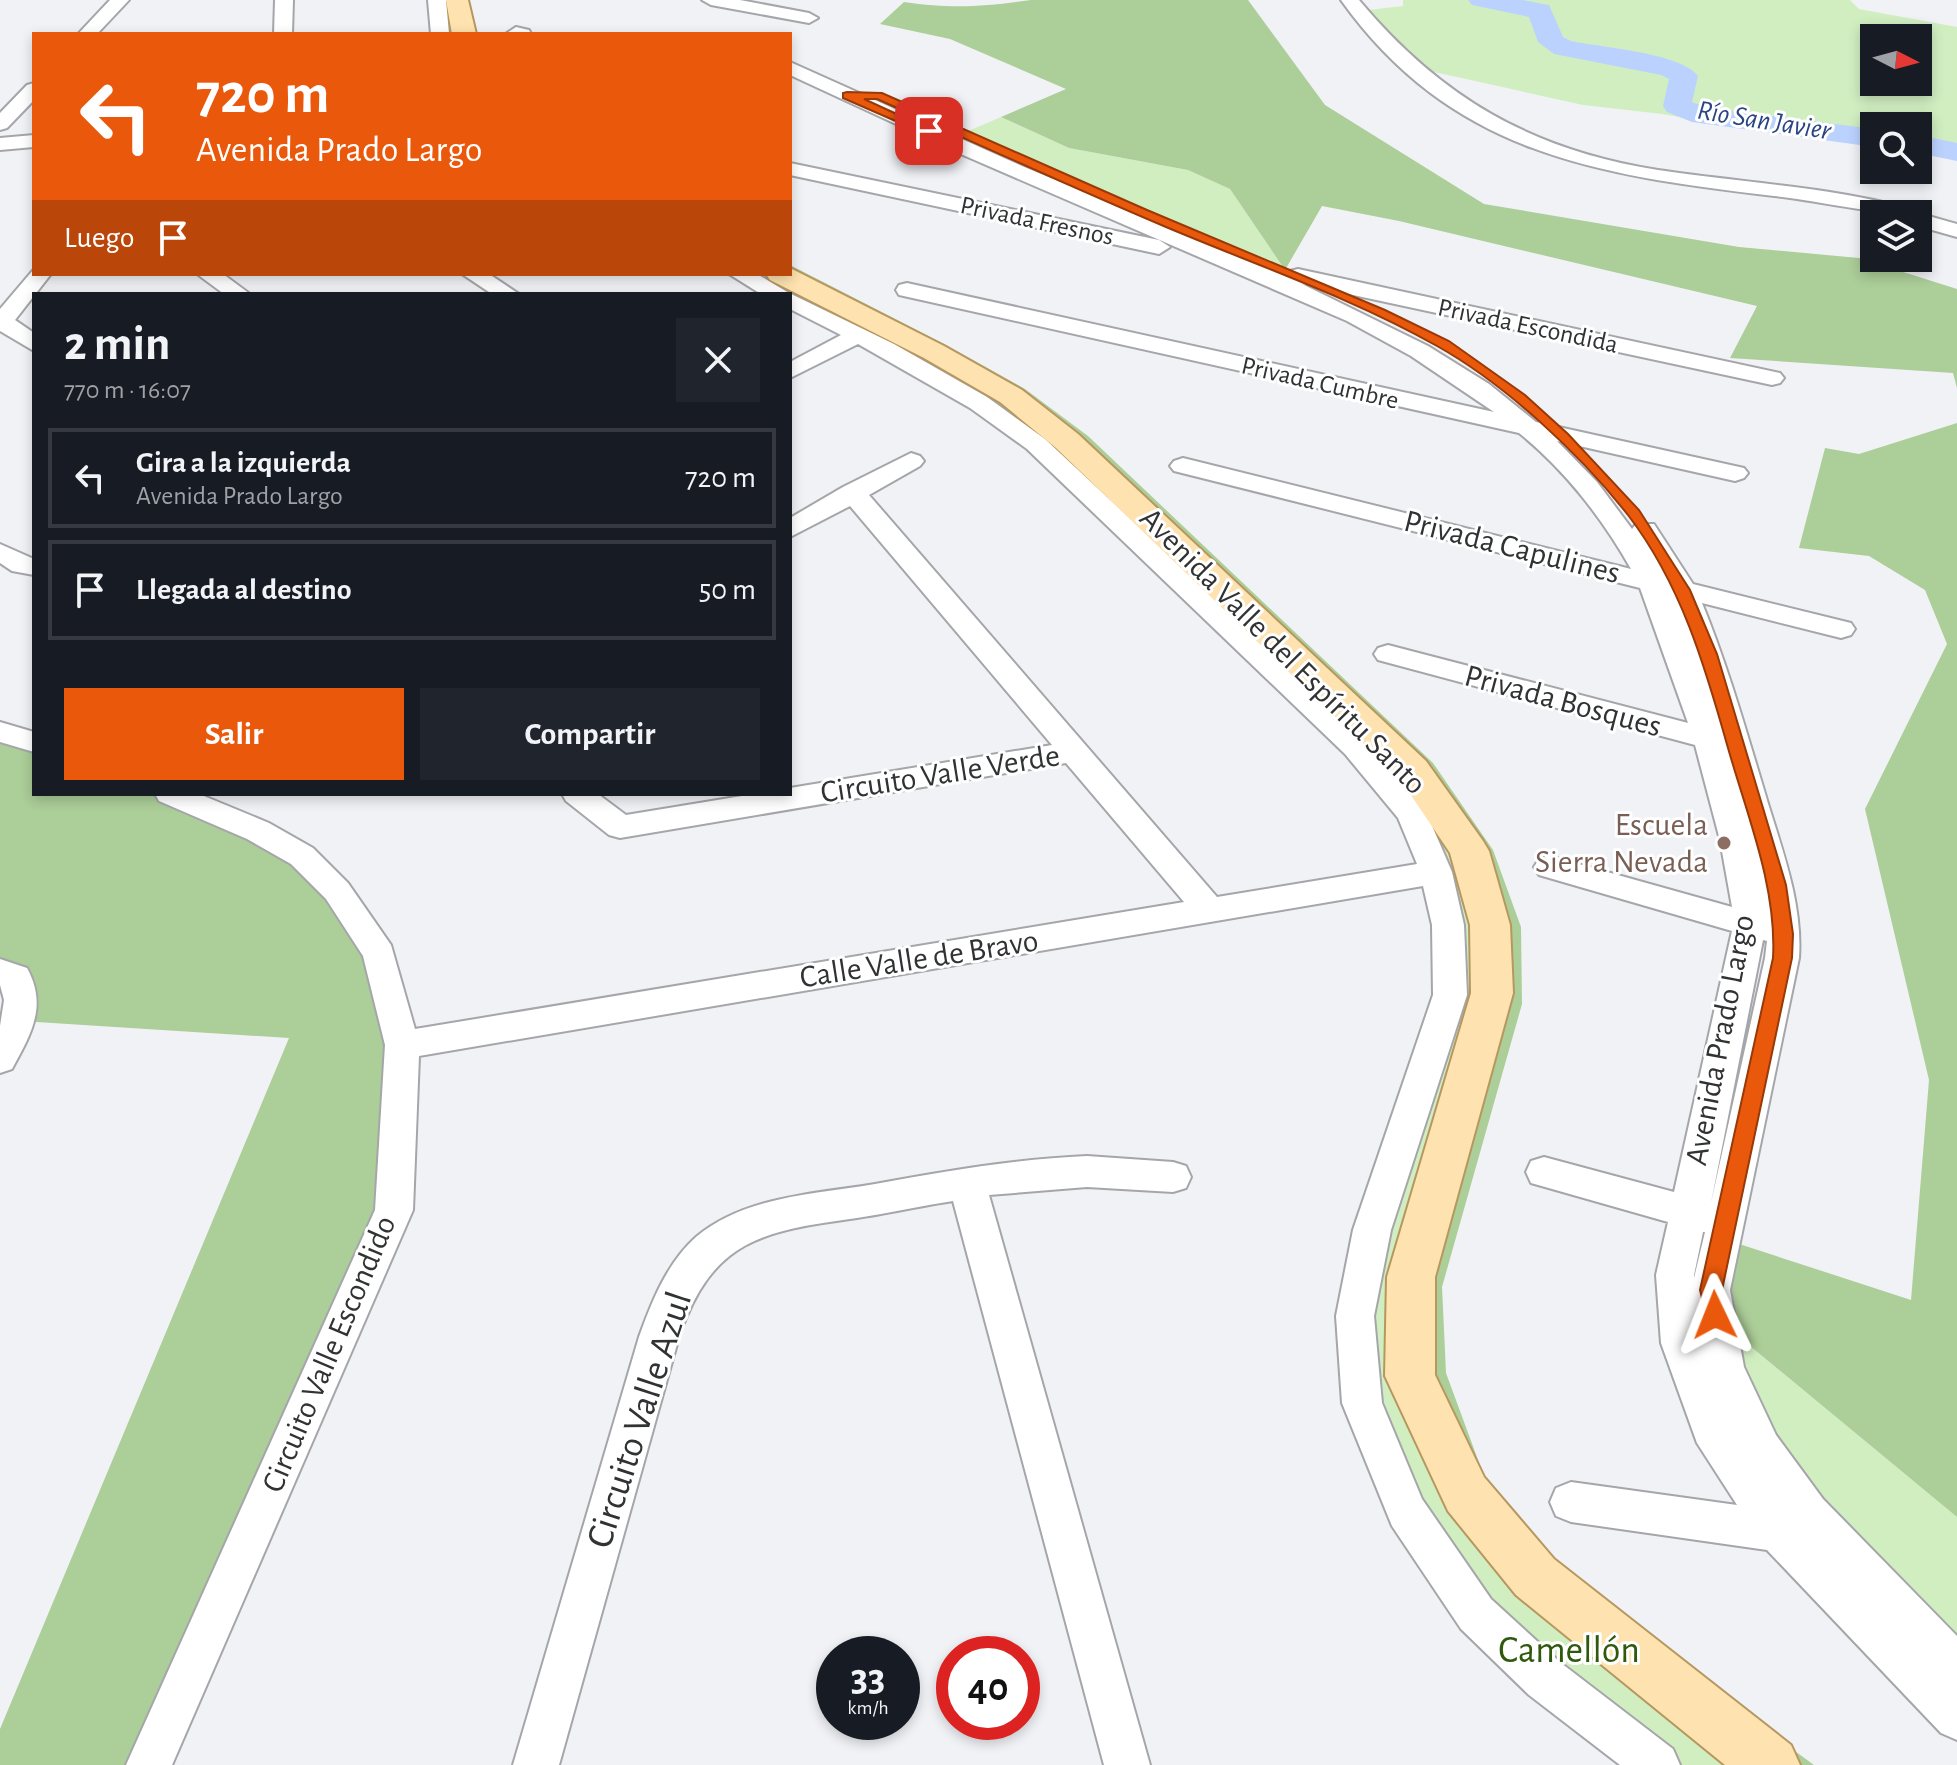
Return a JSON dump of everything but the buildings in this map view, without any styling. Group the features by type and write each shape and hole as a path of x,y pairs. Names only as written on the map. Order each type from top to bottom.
{"main road":[{"path":"457,0 464,32"},
{"name":"Avenida Valle del Espíritu Santo","path":"784,276 934,352 998,389 1067,441 1413,770 1469,851 1490,925 1492,993 1411,1277 1410,1376 1466,1494 1535,1577 1771,1765"}],"street":[{"path":"89,32 120,0"},
{"path":"283,32 284,0"},
{"path":"437,0 440,32"},
{"path":"711,0 757,4 809,18"},
{"path":"1350,0 1393,47 1449,97 1548,147 1639,173 1832,195 1860,202"},
{"path":"730,2 745,30"},
{"path":"757,4 767,30"},
{"name":"Avenida Prado Largo","path":"792,54 878,96 1444,344 1520,398 1633,549 1723,743 1776,885 1784,934 1782,958 1711,1290 1724,1367 1761,1448 1852,1582 1957,1717"},
{"path":"792,69 1131,231"},
{"path":"792,85 847,95 878,96"},
{"path":"0,124 32,91"},
{"path":"0,144 32,141"},
{"name":"Privada Fresnos","path":"792,169 1131,231 1242,264 1285,273"},
{"path":"1932,223 1957,231"},
{"name":"Avenida Prado Largo","path":"1242,264 1421,349 1548,434 1634,513 1683,590 1709,654 1750,924 1675,1275 1681,1343 1711,1430 1778,1531 1852,1582 1957,1668"},
{"name":"Privada Escondida","path":"1285,273 1772,378"},
{"path":"32,343 1,323 38,276"},
{"path":"211,276 236,292"},
{"path":"476,276 504,292"},
{"path":"744,276 774,292"},
{"name":"Privada Cumbre","path":"907,290 1735,473"},
{"path":"792,301 995,410 1095,497 1356,747 1412,814 1436,872 1448,925 1450,995 1372,1230 1355,1316 1362,1403 1407,1512 1476,1614 1545,1679 1657,1765"},
{"path":"1421,332 1422,319 1440,306"},
{"path":"792,370 858,335"},
{"path":"792,528 911,461"},
{"name":"Privada Capulines","path":"1183,466 1841,629"},
{"name":"Circuito Valle Verde","path":"852,492 1210,911"},
{"path":"0,552 22,565 32,567"},
{"name":"Privada Bosques","path":"1388,654 1723,743"},
{"path":"0,732 32,741"},
{"name":"Circuito Valle Verde","path":"580,796 620,827 1076,751"},
{"name":"Circuito Valle Escondido","path":"149,1765 394,1210 402,1045 379,954 337,891 302,856 258,831 175,796"},
{"path":"1550,867 1784,934"},
{"name":"Calle Valle de Bravo","path":"402,1045 1436,872"},
{"path":"0,972 15,977 23,997 21,1021 0,1059"},
{"name":"Circuito Valle Azul","path":"536,1765 659,1337 673,1296 695,1262 724,1237 760,1221 967,1184 1075,1172 1173,1177"},
{"path":"1544,1172 1724,1222"},
{"path":"967,1184 1127,1765"},
{"path":"1571,1502 1778,1531"}],"green space":[{"path":"1031,0 1248,0 1325,105 1484,204 1739,247 1859,258 1860,272 1903,272 1957,289 1957,388 1953,373 1730,358 1757,306 1399,221 1322,206 1285,270 1230,189 1188,170 1069,148 1001,117 1066,89 950,39 880,24 904,2 937,6"},
{"path":"1403,0 1850,0 1859,9 1957,27 1957,159 1932,154 1932,112 1860,112 1860,142 1583,105 1416,68 1359,11 1403,6"},
{"path":"1001,117 1069,148 1188,170 1230,189 1285,270 959,135"},
{"path":"792,266 1025,389 1088,436 1433,763 1493,850 1521,927 1522,1004 1442,1287 1446,1373 1488,1487 1543,1562 1628,1630 1814,1765 1771,1765 1535,1577 1410,1376 1490,925 1413,770 1067,441 792,275"},
{"name":"Camellón","path":"745,276 786,276 1011,396 1413,770 1490,925 1411,1277 1466,1494 1771,1765 1657,1765 1545,1679 1407,1512 1355,1316 1450,995 1412,814 1036,444 792,295 792,292"},
{"path":"1957,423 1957,1517 1721,1322 1730,1241 1911,1300 1929,1080 1865,809 1947,644 1925,590 1869,556 1799,548 1825,448 1859,454"},
{"path":"0,732 32,741 32,796 175,796 258,831 337,891 402,1045 394,1210 149,1765 0,1765 0,1729 289,1038 21,1021 0,972"},
{"path":"1721,1322 1957,1517 1957,1668 1808,1513"}],"waterway":[{"name":"Río San Javier","path":"1481,0 1540,11 1551,42 1563,48 1669,68 1684,76 1677,106 1702,116 1860,136"},
{"name":"Río San Javier","path":"1932,147 1957,152"}],"place":[{"name":"Escuela Sierra Nevada","path":"1724,843"}],"route":[{"path":"929,131 847,95 878,96 1380,312 1444,344 1520,398 1563,437 1634,513 1683,590 1709,654 1776,885 1784,934 1782,958 1711,1290 1715,1315"}]}
